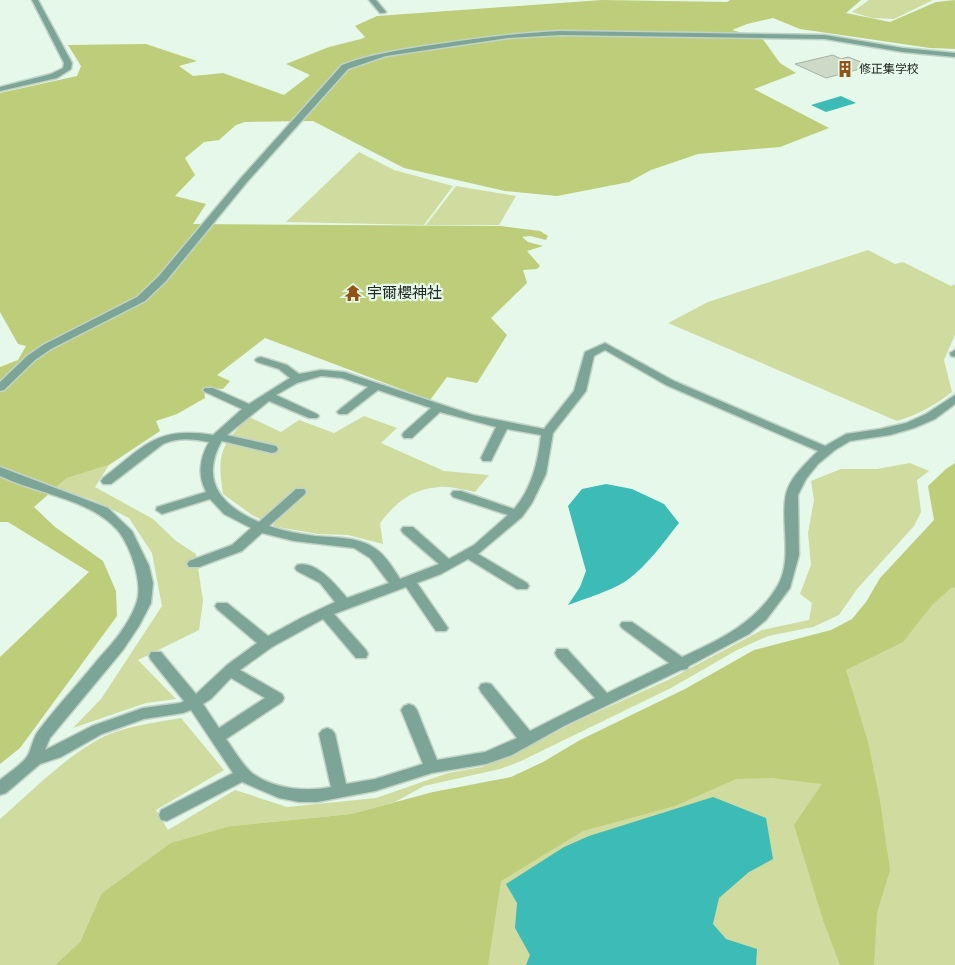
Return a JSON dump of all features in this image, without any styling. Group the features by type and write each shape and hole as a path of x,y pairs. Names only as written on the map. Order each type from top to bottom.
{"street":[{"path":"0,89 54,76 67,69 68,63 35,0"},
{"path":"372,0 382,12"},
{"path":"0,388 31,358 47,347 128,306 151,290 169,272 302,113 345,67 354,62 386,54 526,34 560,33 824,37 903,50 955,55"},
{"path":"897,54 955,59"},
{"path":"0,789 34,760 55,753 97,730 143,714 183,708 206,695 230,672 267,643 325,612 448,565 479,548 517,514 526,503 540,474 544,460 547,433 584,384 589,354 605,346 670,383 827,451"},
{"path":"261,360 283,367 297,378"},
{"path":"441,628 403,583 373,553 354,543 341,540 319,540 285,535 260,528 228,510 216,499 206,480 206,466 217,438 268,396 297,378 321,373 344,375 471,418 547,433"},
{"path":"343,412 376,386"},
{"path":"209,390 251,409"},
{"path":"268,396 313,416"},
{"path":"156,656 194,702 236,766 248,778 279,792 299,796 318,796 399,779 432,767 486,758 506,751 560,722 682,665 744,631 761,617 779,594 787,578 792,555 791,506 794,486 810,466 846,438 883,432 924,418 942,409 955,398"},
{"path":"408,435 439,407"},
{"path":"488,458 503,425"},
{"path":"107,481 168,436 181,434 217,438 272,449"},
{"path":"0,471 103,511 125,531 142,566 146,584 144,603 134,622 118,646 43,736 34,760"},
{"path":"194,564 237,548 300,492"},
{"path":"162,510 213,494"},
{"path":"457,494 517,514"},
{"path":"408,530 448,565"},
{"path":"469,554 522,586"},
{"path":"302,568 325,580 344,604"},
{"path":"222,606 267,643"},
{"path":"325,612 361,654"},
{"path":"627,625 682,665"},
{"path":"562,653 606,701"},
{"path":"217,737 276,698 230,672"},
{"path":"486,688 528,740"},
{"path":"409,710 432,767"},
{"path":"327,734 340,792"},
{"path":"167,815 244,774"}],"green space":[{"path":"602,0 727,2 730,0 861,0 846,13 890,22 936,2 955,0 955,49 930,48 800,29 773,18 747,24 732,30 762,38 780,63 796,73 754,89 829,128 780,147 698,154 651,170 629,182 557,196 505,191 404,168 313,121 245,122 236,125 219,140 204,142 185,158 195,175 175,196 206,204 193,224 501,226 540,231 548,236 546,240 530,236 522,237 528,242 543,246 527,251 540,266 537,269 523,270 527,283 491,318 507,335 477,383 447,377 430,400 265,338 217,375 230,381 223,389 204,388 205,398 177,414 156,421 160,431 109,465 67,478 34,507 55,527 103,561 116,591 117,616 20,748 0,764 0,657 89,572 8,522 0,522 0,367 18,360 26,346 18,344 0,312 0,93 77,76 81,66 68,45 146,44 197,61 179,66 193,76 223,73 284,95 310,75 286,64 329,47 365,37 355,26 377,16"},
{"path":"869,0 933,0 894,19 872,18 852,12"},
{"path":"359,152 394,170 453,186 424,225 286,222"},
{"path":"456,186 516,196 499,225 426,225"},
{"path":"868,250 895,264 903,262 951,286 955,284 955,335 944,360 952,392 926,409 905,419 897,421 668,323 708,302"},
{"path":"364,416 397,428 381,443 444,471 489,475 475,492 439,487 429,488 405,498 380,523 383,544 348,535 318,534 277,527 252,515 223,494 220,469 223,451 232,435 249,417 281,432 299,420 334,433"},
{"path":"910,463 929,471 917,480 921,512 914,526 857,589 839,615 813,627 768,636 737,650 671,688 521,761 500,769 424,786 395,802 351,814 231,826 101,894 80,942 55,965 0,965 0,819 60,766 99,739 128,728 181,718 224,770 156,810 168,830 235,790 287,807 376,798 448,773 482,767 670,679 762,630 809,620 812,603 800,594 811,565 808,533 814,500 811,481 841,469 877,469"},
{"path":"955,463 955,588 952,587 932,605 903,642 846,670 868,742 880,801 890,870 877,913 874,965 840,965 823,920 794,825 822,784 772,778 736,779 675,806 583,831 501,881 488,965 55,965 80,942 101,894 171,843 231,826 351,814 433,792 511,777 543,762 580,740 685,689 754,650 831,630 852,619 866,602 880,578 934,520 928,486"},
{"path":"109,465 95,487 153,519 176,541 196,554 203,601 199,630 138,660 176,699 146,703 73,728 101,699 162,606 152,553 129,518 95,501 56,488 67,478"},
{"path":"955,497 955,965 136,965 862,627"}],"water":[{"path":"841,96 856,103 826,112 811,105"},
{"path":"606,484 632,489 664,504 679,523 648,561 626,581 605,592 568,605 580,587 586,571 568,506 582,489"},
{"path":"713,797 766,818 773,859 749,872 719,898 713,924 726,939 757,949 756,965 526,965 530,955 515,928 517,903 506,884 564,847 589,836"}],"building":[{"name":"修正集学校","path":"833,55 841,59 848,57 871,66 826,78 795,64"}],"place":[{"name":"修正集学校","path":"845,69"},
{"name":"宇爾櫻神社","path":"353,293"}]}
